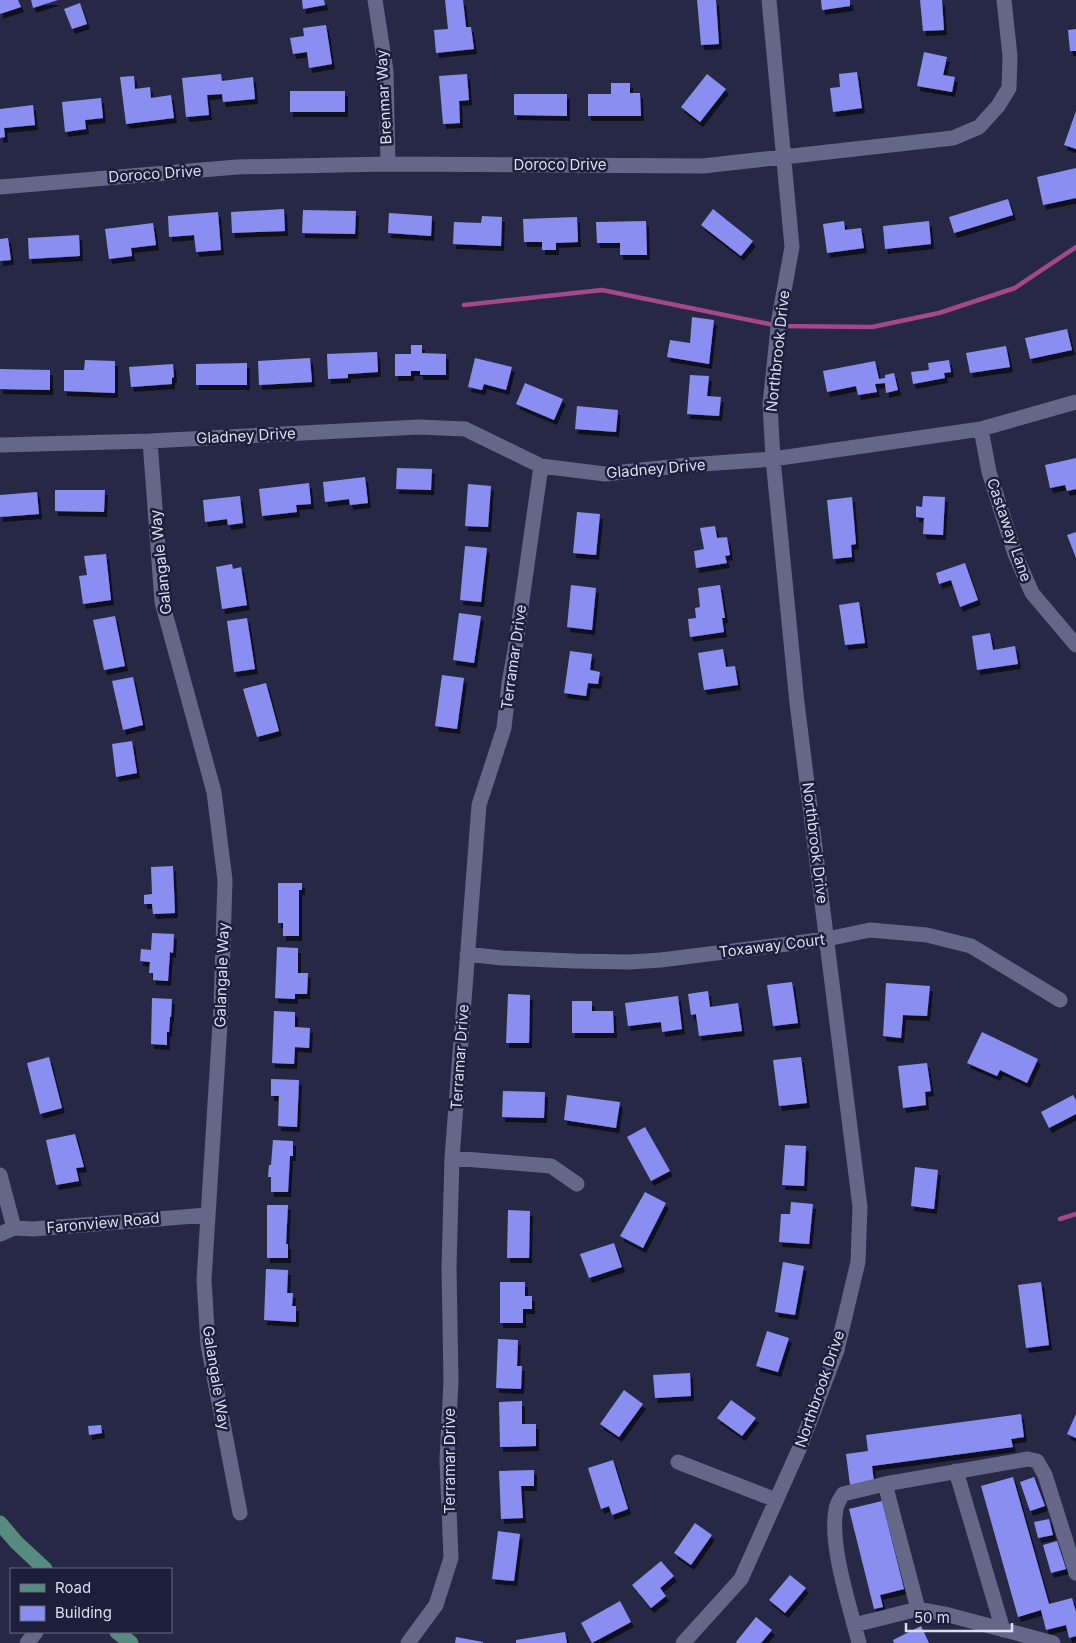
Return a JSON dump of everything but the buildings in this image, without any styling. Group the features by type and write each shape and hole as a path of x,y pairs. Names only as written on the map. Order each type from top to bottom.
{"main road":[{"path":"0,1523 16,1542 44,1568"},
{"path":"118,1633 131,1643"}],"street":[{"name":"Brenmar Way","path":"375,0 386,71 388,164"},
{"name":"Northbrook Drive","path":"683,1643 741,1579 800,1447 837,1350 858,1262 860,1207 797,702 772,459 770,404 779,318 792,247 769,0"},
{"name":"Doroco Drive","path":"0,187 237,167 388,164 703,166 953,138 979,127 994,111 1009,88 1010,56 1004,0"},
{"name":"Gladney Drive","path":"0,445 150,441 409,427 465,429 541,466 605,474 772,459 980,429 1076,402"},
{"name":"Castaway Lane","path":"980,429 992,481 1015,554 1032,593 1076,645"},
{"name":"Galangale Way","path":"150,441 162,602 214,792 225,880 221,1008 204,1280 208,1345 240,1513"},
{"name":"Terramar Drive","path":"408,1643 436,1605 451,1558 447,1460 451,1381 449,1266 452,1158 479,805 504,728 541,466"},
{"name":"Toxaway Court","path":"467,954 502,958 629,962 661,960 827,939 870,930 927,935 971,946 1060,1000"},
{"path":"452,1158 551,1166 577,1184"},
{"path":"0,1175 14,1228"},
{"name":"Faronview Road","path":"0,1234 14,1228 33,1229 207,1215"},
{"path":"859,1643 840,1568 834,1522 836,1506 842,1494 956,1471 1028,1459 1038,1461 1045,1475 1076,1573"},
{"path":"678,1462 776,1500"},
{"path":"956,1471 1003,1630"},
{"path":"885,1484 918,1609"},
{"path":"854,1625 918,1609 945,1614 1053,1643"},
{"path":"27,1643 35,1633"}],"waterway":[{"path":"464,305 602,290 779,326 872,327 939,313 1015,288 1076,247"},
{"path":"1060,1219 1076,1214"}]}
